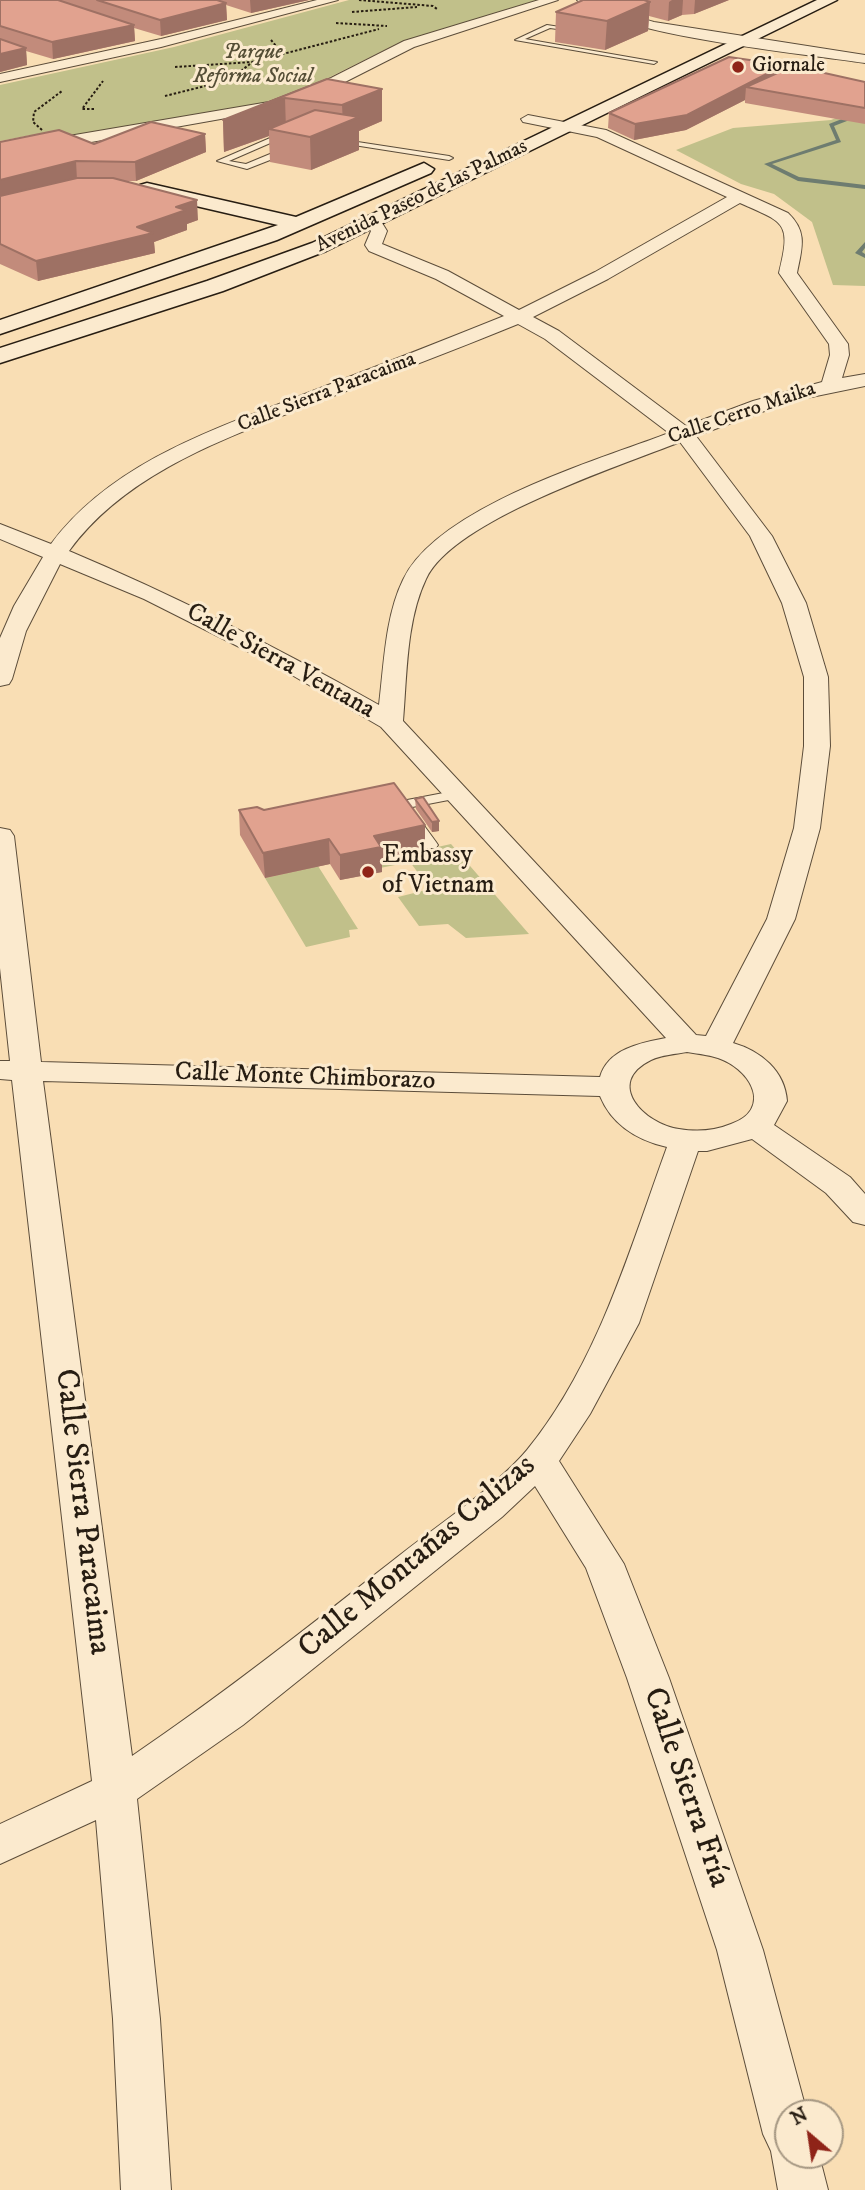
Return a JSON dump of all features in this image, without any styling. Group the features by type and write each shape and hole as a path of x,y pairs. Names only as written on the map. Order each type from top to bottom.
{"main road":[{"name":"Avenida Paseo de las Palmas","path":"0,356 215,286 319,247 829,0"},
{"path":"616,79 732,24"},
{"name":"Avenida Paseo de las Palmas","path":"505,130 553,107"},
{"name":"Avenida Paseo de las Palmas","path":"0,327 270,236 471,147"},
{"path":"130,188 298,224"},
{"path":"327,212 356,214 373,222"},
{"path":"270,236 290,243 319,247"}],"street":[{"path":"0,78 161,43 332,0"},
{"path":"63,142 272,106 337,81 409,44 552,0"},
{"path":"583,0 623,18 709,36 863,59"},
{"path":"226,12 252,20"},
{"path":"136,35 161,43"},
{"path":"805,50 853,43"},
{"path":"22,55 54,67"},
{"name":"Calle Cerro Maika","path":"390,722 402,624 419,569 461,531 566,480 790,394 831,383 841,349 837,335 809,304 788,273 794,247 792,226 782,216 601,132 528,119"},
{"name":"Calle Sierra Paracaima","path":"0,679 3,660 26,601 56,552 104,500 175,456 248,422 520,316 565,295 740,196"},
{"path":"373,222 379,231 373,245 375,247 442,275 520,316 593,364 684,434 716,472 761,536 794,603 817,677 817,746 807,828 782,919 701,1045"},
{"path":"831,383 865,380"},
{"name":"Calle Sierra Ventana","path":"0,531 152,593 281,659 390,722 701,1045"},
{"name":"Calle Sierra Paracaima","path":"0,835 13,1070 116,1790 141,2060 146,2190"},
{"path":"701,1045 752,1063 765,1075 771,1088 772,1102 765,1115 754,1126 734,1136 711,1141 685,1141 656,1134 631,1122 615,1105 611,1087 615,1072 627,1060 643,1051 701,1045"},
{"name":"Calle Monte Chimborazo","path":"13,1070 611,1087"},
{"path":"754,1126 838,1185 865,1214"},
{"name":"Calle Montañas Calizas","path":"0,1844 116,1790 228,1713 488,1507 539,1461 577,1405 621,1323 685,1141"},
{"name":"Calle Sierra Fría","path":"539,1461 604,1564 648,1678 740,1950 779,2099"},
{"path":"798,2169 803,2190"}],"lane":[{"path":"537,45 570,29 549,26 517,40 537,45 654,62"},
{"path":"293,134 280,135 220,162 247,167 296,147"},
{"path":"331,140 449,158"},
{"path":"402,806 459,794"},
{"path":"384,802 398,799 431,845"}],"path":[{"path":"359,0 433,6 443,13"},
{"path":"343,13 447,6"},
{"path":"165,67 252,62 391,26"},
{"path":"161,97 229,80 252,62"},
{"path":"95,109 82,109 104,80"},
{"path":"34,112 68,88"}],"green space":[{"name":"Parque Reforma Social","path":"349,0 537,0 398,43 326,79 263,103 42,142 31,135 0,141 0,85 174,47"},
{"path":"865,106 865,286 833,285 812,222 774,194 741,184 676,150 733,128 831,120"},
{"path":"451,844 529,934 466,938 448,924 419,926 398,897 430,889 410,862 380,868 374,861"},
{"path":"318,866 358,929 349,930 350,937 306,947 265,878"}],"building":[{"path":"0,0 58,0 134,25 52,42 0,26"},
{"path":"97,0 217,0 226,3 160,20"},
{"path":"583,0 650,2 607,21 556,12"},
{"path":"0,39 26,48 0,54"},
{"path":"729,57 784,65 687,115 635,124 609,113"},
{"path":"793,66 865,82 865,108 746,87"},
{"path":"327,79 382,89 342,105 285,98 223,120"},
{"path":"315,110 359,117 310,137 269,129"},
{"path":"151,122 205,134 135,162 76,161 0,180 0,142 59,130 94,144"},
{"path":"77,178 113,178 197,200 176,207 186,210 137,227 153,233 36,261 0,244 0,196"},
{"path":"394,783 425,825 374,836 381,847 340,855 329,839 263,853 239,810 257,807 264,810"},
{"path":"423,797 439,821 432,822 415,799"}],"waterway":[{"path":"865,112 831,125 839,141 767,164 798,179 865,187"},
{"path":"865,244 858,253 865,256"}],"place":[{"name":"Giornale","path":"738,67"},
{"name":"Embassy of Vietnam","path":"368,872"}]}
